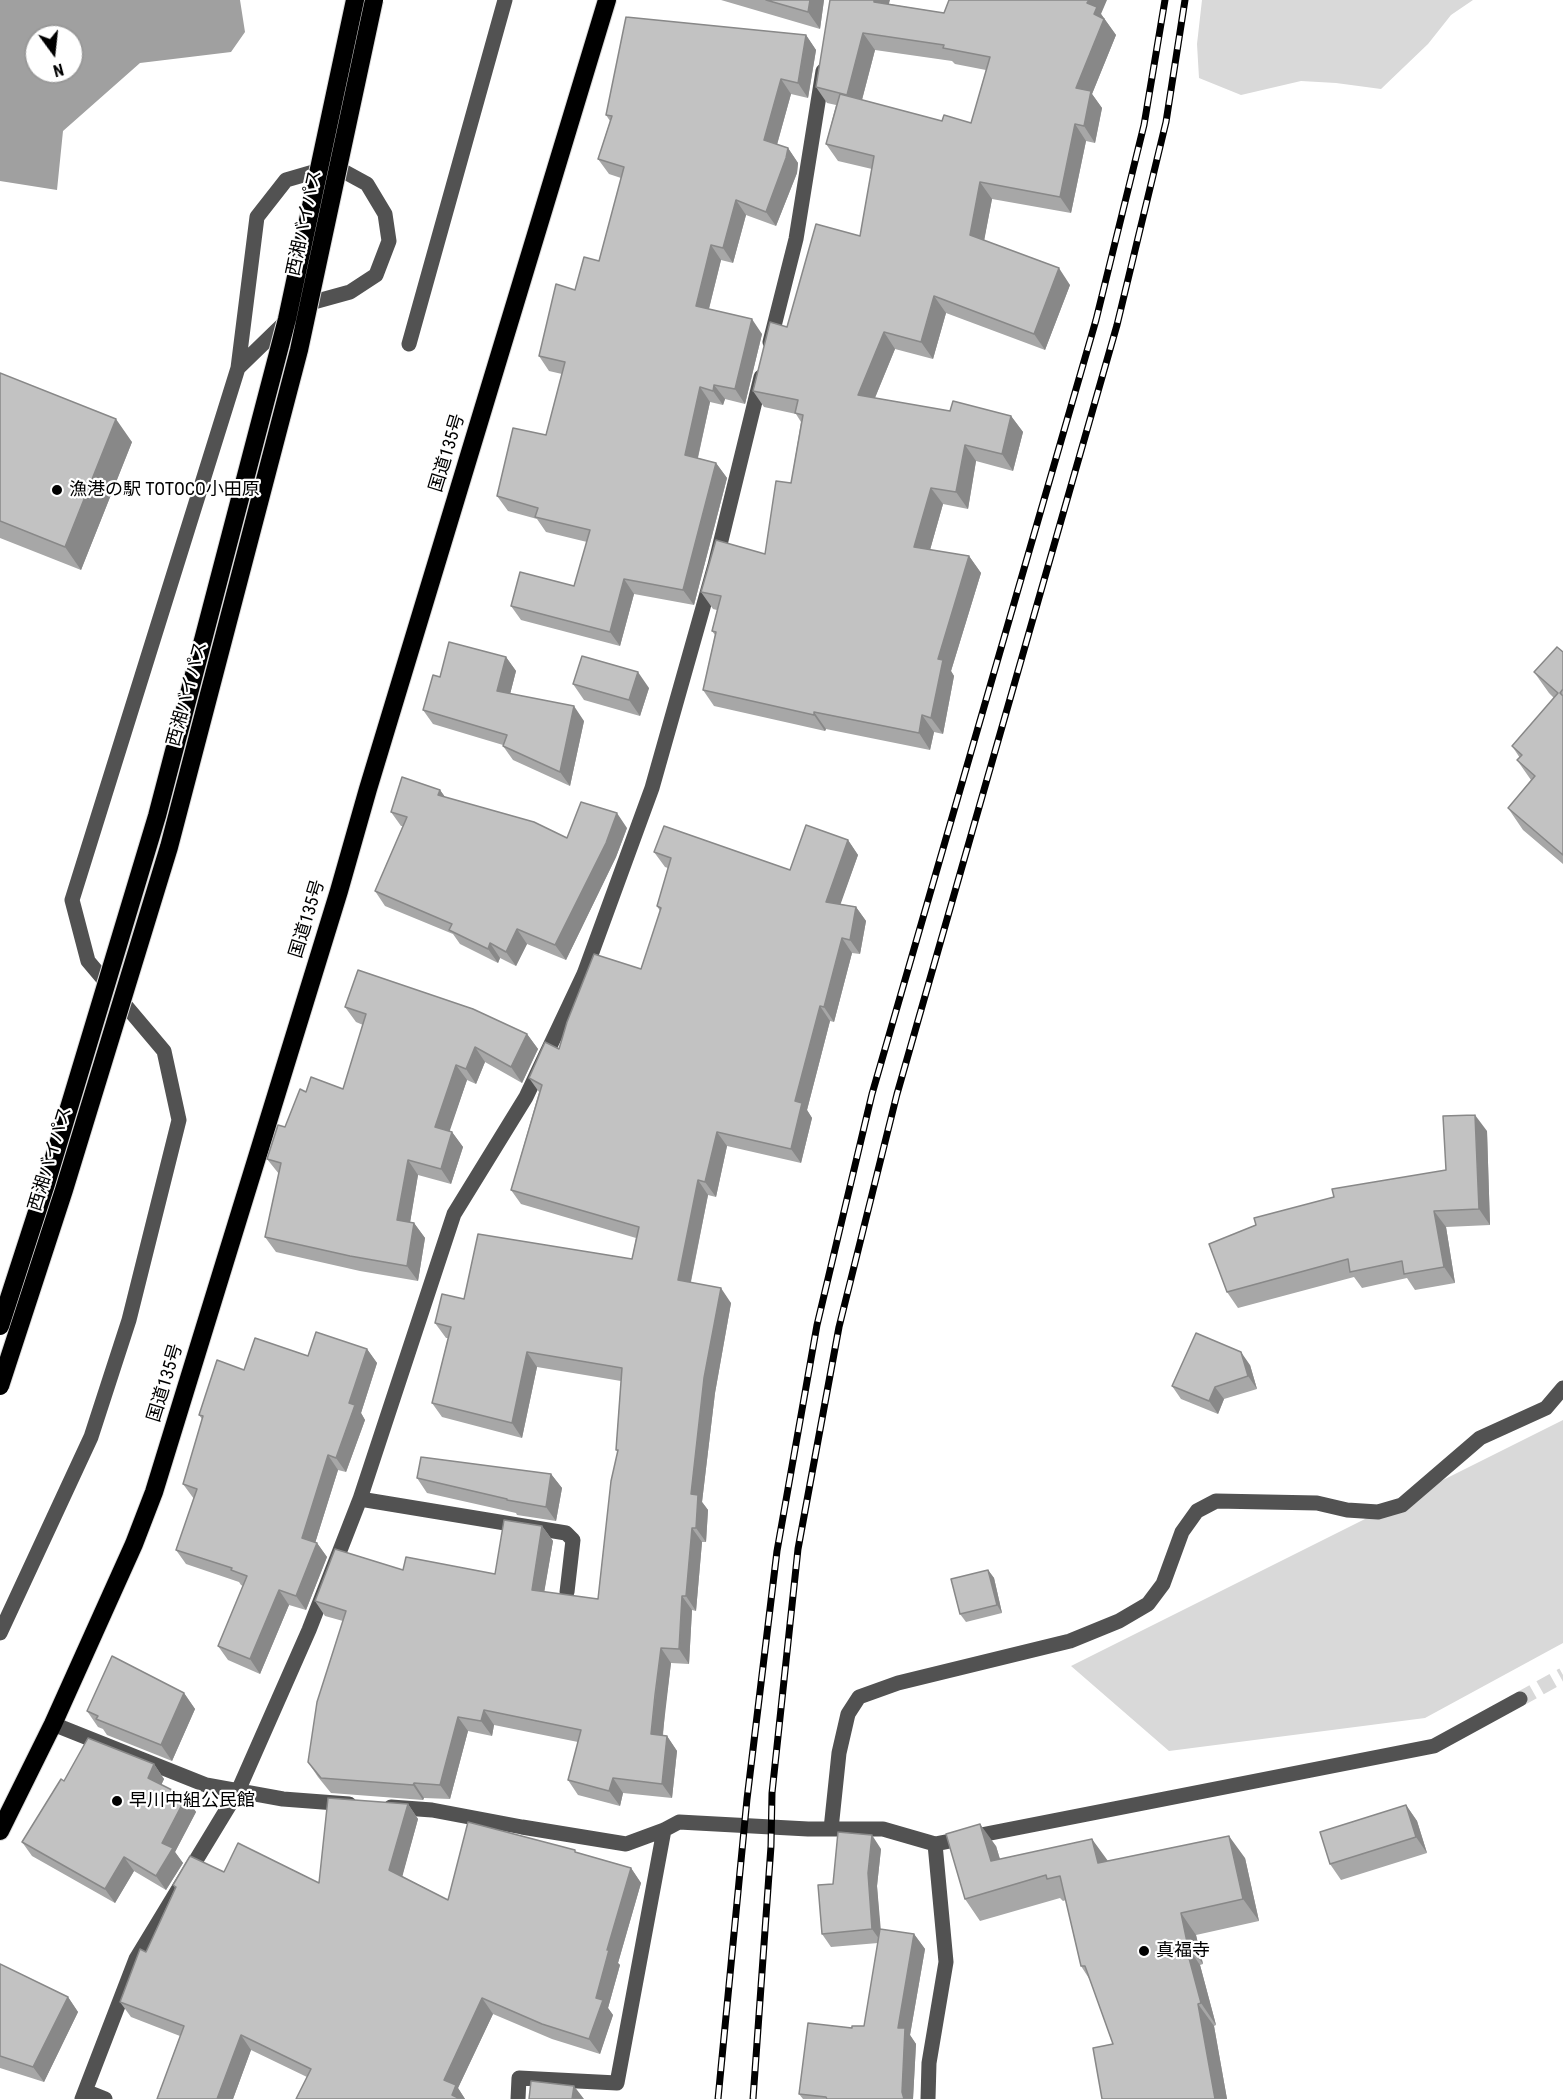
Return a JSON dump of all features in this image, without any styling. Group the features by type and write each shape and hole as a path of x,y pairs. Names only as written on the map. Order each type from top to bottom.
{"highway":[{"name":"西湘バイパス","path":"0,1326 46,1184 157,816 287,319 355,0"},
{"name":"西湘バイパス","path":"0,1386 64,1190 169,846 299,350 374,0"},
{"name":"国道135号","path":"0,1832 53,1724 134,1544 154,1492 607,0"}],"street":[{"path":"409,344 505,0"},
{"path":"105,2099 83,2095 136,1959 238,1791 309,1630 360,1500 454,1214 526,1097 584,974 652,788 715,565 796,239 825,57"},
{"path":"0,1633 91,1437 129,1320 179,1120 164,1051 88,961 72,900 238,368 257,217 286,180 334,166 367,184 385,214 389,241 376,275 350,292 303,305 238,368"},
{"path":"831,1829 839,1753 848,1714 860,1697 898,1683 1070,1641 1119,1621 1149,1604 1163,1584 1182,1532 1197,1511 1216,1501 1317,1503 1347,1510 1378,1512 1402,1505 1480,1438 1546,1408 1563,1388"},
{"path":"360,1500 566,1533 573,1540 567,1592"},
{"path":"53,1724 206,1785 283,1799 432,1810 626,1844 679,1822 808,1829 883,1828 935,1844 1434,1746 1520,1699"},
{"path":"518,2099 519,2078 617,2083 664,1830"},
{"path":"928,2099 929,2063 946,1962 935,1844"}],"shaded area":[{"path":"0,0 240,0 245,32 231,52 140,63 63,131 57,190 0,181"},
{"path":"1202,0 1473,0 1451,15 1428,44 1381,89 1301,81 1241,95 1199,78 1197,44"},
{"path":"1563,1420 1563,1643 1425,1718 1169,1751 1071,1666"}],"building":[{"path":"766,0 810,0 808,12"},
{"path":"830,0 874,0 874,2 944,13 949,0 1089,0 1087,3 1097,7 1094,14 1104,19 1076,88 1091,91 1084,126 1075,124 1060,197 980,182 970,235 1059,268 1034,334 934,296 921,342 884,332 858,395 950,411 953,401 1011,416 1002,454 965,445 956,492 931,488 914,547 969,556 938,659 943,660 931,718 922,715 919,733 814,712 814,715 703,690 716,632 712,631 721,596 701,592 716,540 765,554 776,481 791,483 803,415 795,413 798,400 753,391 770,322 787,327 816,224 860,236 874,156 826,144 840,94 942,121 944,115 971,123 990,57 943,48 944,45 863,33 847,95 816,87"},
{"path":"626,17 806,35 798,83 781,79 764,140 788,148 766,212 736,200 723,248 711,245 696,306 752,319 735,389 714,385 713,391 700,387 685,455 716,463 683,590 624,579 610,632 511,606 520,572 574,586 590,530 535,517 538,508 497,496 513,428 546,435 565,362 539,356 556,284 575,290 584,257 599,261 624,167 598,159 612,116 606,115"},
{"name":"漁港の駅 TOTOCO小田原","path":"0,373 116,419 65,547 0,521"},
{"path":"449,642 506,657 497,691 574,706 560,772 503,746 507,735 423,710 433,675 440,677"},
{"path":"1557,647 1563,652 1563,689 1560,693 1563,696 1563,855 1508,808 1535,776 1517,760 1522,755 1512,746 1558,693 1534,672"},
{"path":"582,656 638,672 629,700 573,684"},
{"path":"402,777 440,790 438,795 534,822 567,838 581,802 617,813 606,843 555,945 517,929 506,952 490,943 488,949 449,930 452,924 375,891 407,817 391,812"},
{"path":"806,825 848,840 826,902 856,907 850,940 842,938 824,1007 820,1006 795,1101 802,1103 791,1149 717,1132 705,1182 698,1180 678,1280 721,1288 704,1378 691,1494 698,1495 696,1528 692,1528 686,1596 682,1596 679,1649 661,1648 655,1695 651,1734 667,1736 662,1784 613,1778 609,1791 568,1780 581,1730 484,1710 481,1721 458,1717 440,1785 321,1778 308,1762 317,1702 346,1611 315,1601 335,1549 403,1570 406,1557 495,1574 504,1520 542,1526 532,1590 598,1599 611,1481 618,1450 616,1450 622,1368 527,1352 512,1423 432,1403 451,1327 435,1323 442,1294 464,1299 478,1234 632,1259 639,1227 511,1190 542,1085 529,1078 545,1042 559,1049 567,1022 594,954 641,969 661,908 657,906 671,858 654,852 664,826 790,870"},
{"path":"358,970 473,1009 527,1034 511,1067 475,1047 466,1069 456,1065 435,1127 452,1132 441,1169 408,1160 397,1220 414,1223 407,1266 265,1237 281,1163 267,1159 278,1125 285,1127 300,1089 306,1092 311,1077 343,1089 366,1014 345,1007"},
{"path":"1475,1115 1479,1209 1434,1211 1444,1267 1404,1274 1402,1261 1350,1272 1348,1259 1227,1292 1209,1244 1256,1225 1254,1218 1334,1197 1332,1189 1446,1170 1443,1116"},
{"path":"316,1332 367,1349 349,1403 355,1405 336,1458 328,1455 302,1538 317,1543 296,1596 279,1590 250,1659 218,1646 247,1576 231,1570 232,1568 176,1550 197,1489 183,1484 203,1416 199,1415 217,1360 244,1370 255,1338 308,1356"},
{"path":"1196,1333 1241,1352 1248,1376 1215,1387 1209,1401 1172,1386"},
{"path":"421,1457 551,1474 546,1507 417,1478"},
{"path":"988,1570 997,1605 960,1614 951,1579"},
{"path":"112,1656 184,1693 161,1745 96,1719 98,1716 87,1711"},
{"path":"88,1738 154,1764 148,1778 186,1797 162,1843 173,1848 156,1876 124,1857 105,1889 22,1842 61,1779 64,1781"},
{"path":"328,1798 408,1804 389,1870 448,1900 468,1822 575,1850 575,1852 631,1868 607,1950 609,1950 596,1998 603,2000 589,2039 542,2024 482,1998 444,2080 456,2085 452,2095 460,2099 296,2099 311,2069 241,2035 217,2099 157,2099 184,2026 120,2002 140,1949 146,1952 176,1887 173,1885 190,1856 224,1872 238,1843 319,1883"},
{"path":"1406,1805 1416,1837 1330,1864 1320,1832"},
{"path":"980,1824 991,1861 1092,1839 1098,1863 1229,1836 1243,1899 1181,1913 1187,1942 1185,1943 1201,2003 1198,2004 1215,2099 1102,2099 1093,2048 1113,2044 1085,1966 1081,1966 1060,1876 1047,1879 1046,1875 965,1899 946,1834"},
{"path":"838,1832 872,1835 868,1873 872,1929 822,1934 818,1885 833,1884"},
{"path":"880,1929 914,1934 898,2028 905,2028 902,2092 904,2099 827,2099 799,2094 808,2023 852,2028 852,2026 864,2026"},
{"path":"0,1964 68,1997 33,2067 0,2056"},
{"path":"531,2081 574,2086 572,2099 529,2099"}],"tunnel":[{"path":"1520,1699 1563,1675"}],"railway":[{"path":"718,2099 747,1799 777,1551 817,1325 872,1094 1096,320 1144,125 1165,0"},
{"path":"753,2099 771,1846 772,1793 798,1549 839,1327 897,1094 1117,325 1166,122 1185,0"}],"place":[{"name":"漁港の駅 TOTOCO小田原","path":"57,490"},
{"name":"早川中組公民館","path":"117,1801"},
{"name":"真福寺","path":"1144,1951"}]}
